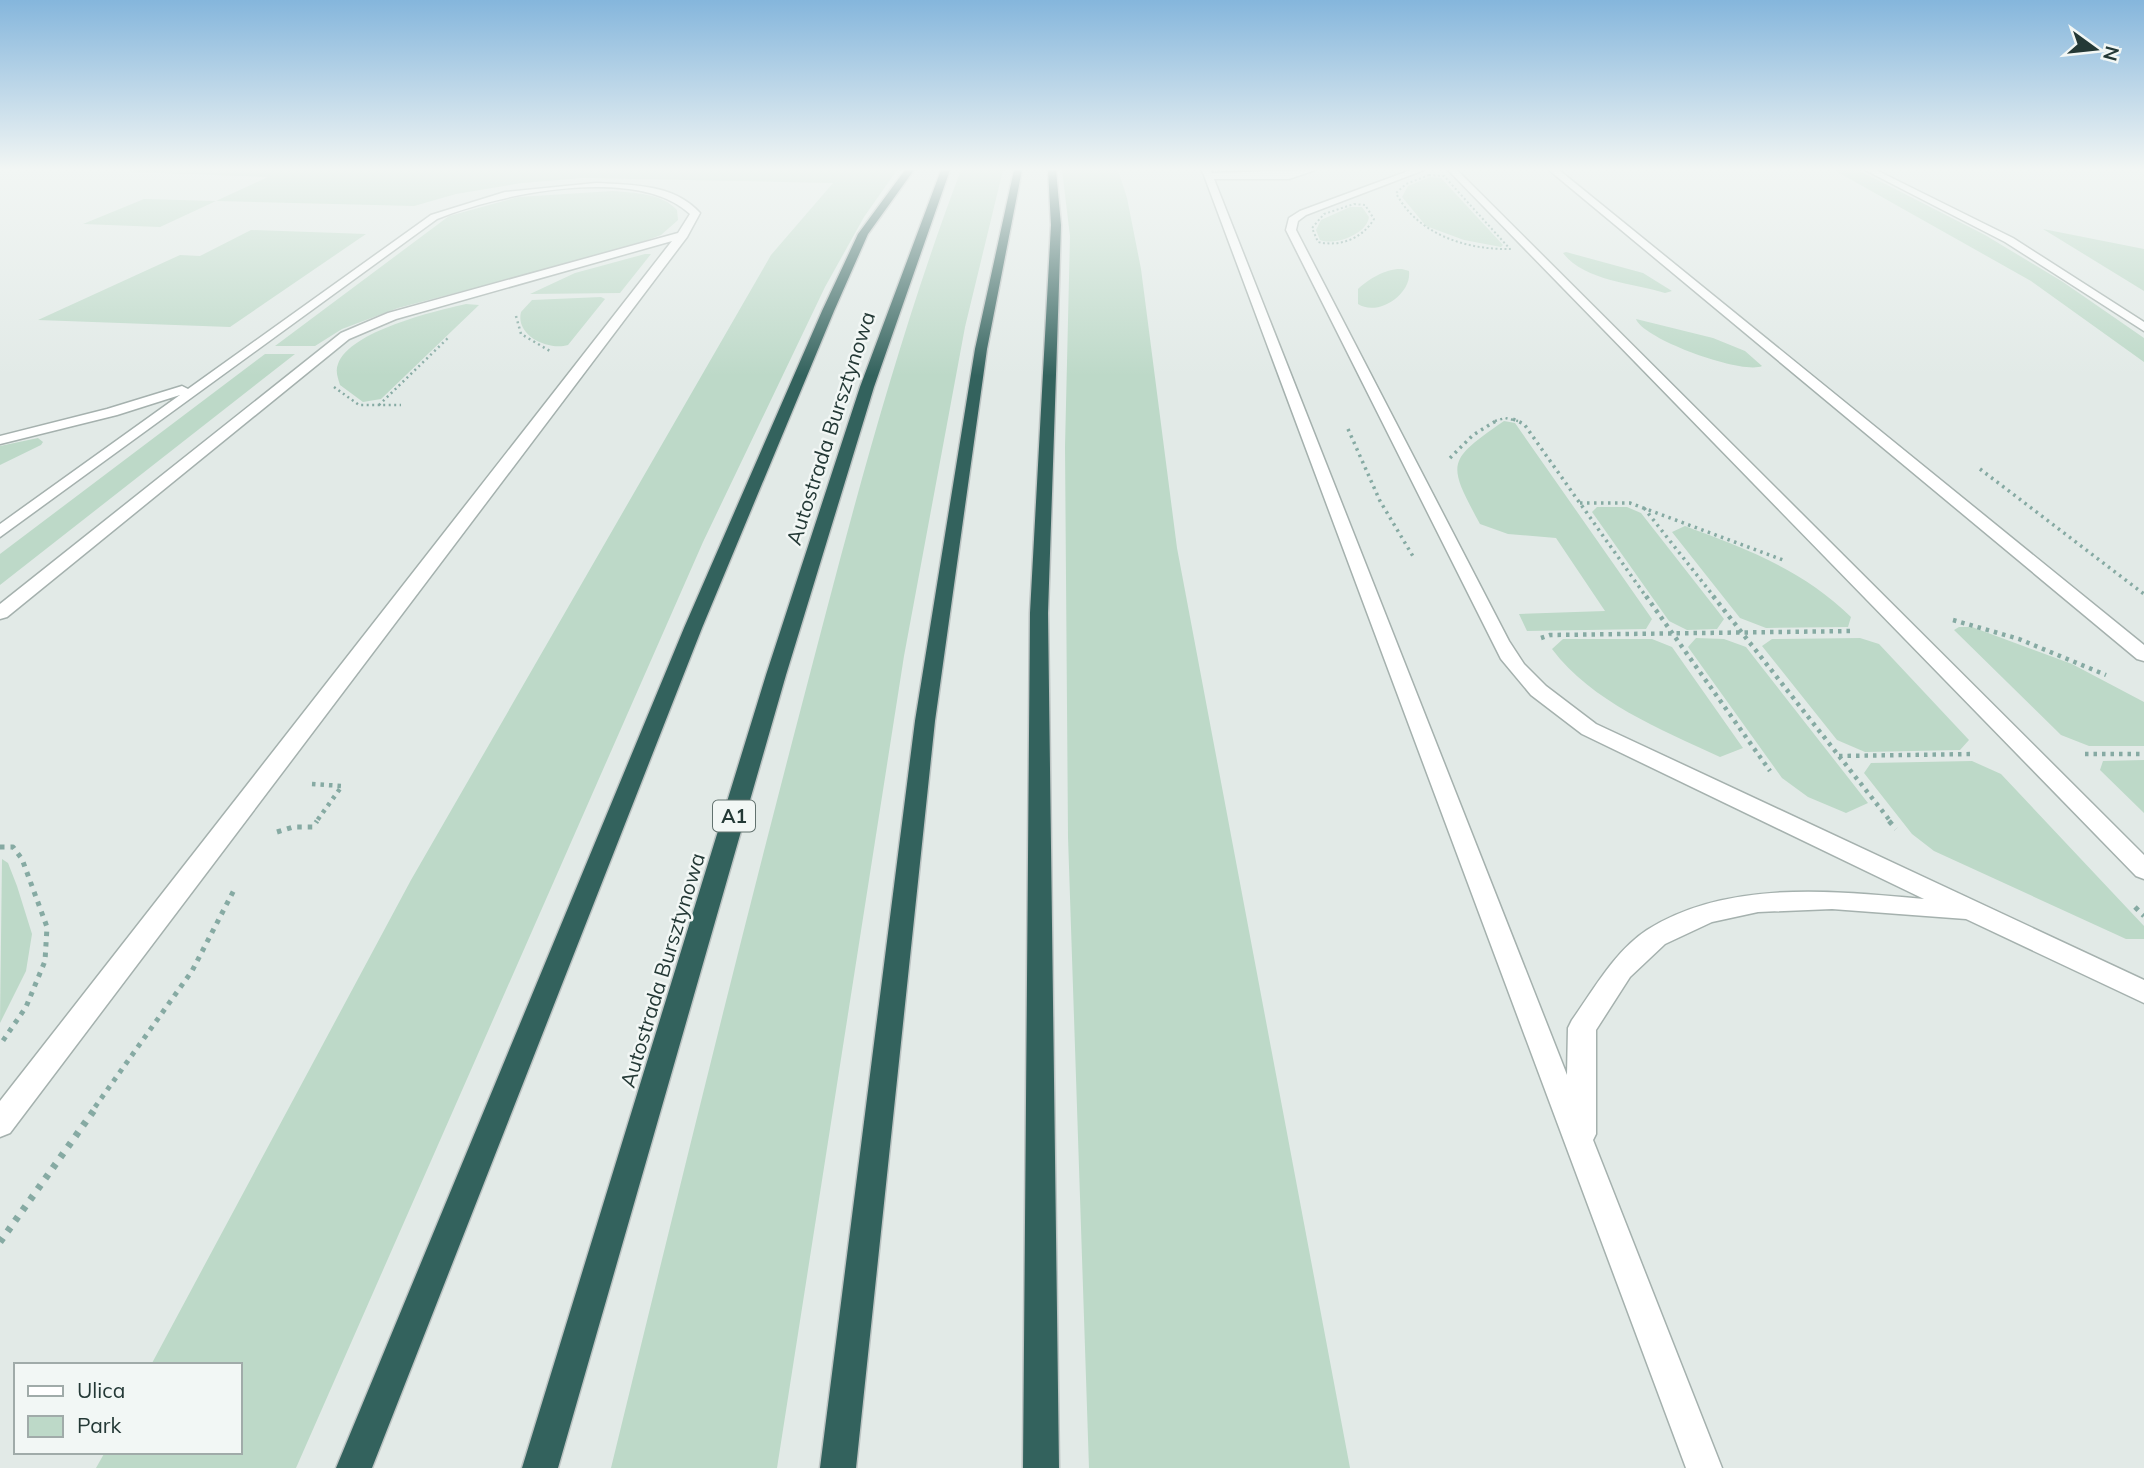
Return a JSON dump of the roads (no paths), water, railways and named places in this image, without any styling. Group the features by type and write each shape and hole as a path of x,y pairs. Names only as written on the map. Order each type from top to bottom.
{"highway":[{"path":"354,1468 687,641 861,239"},
{"name":"Autostrada Bursztynowa","path":"540,1468 776,675 867,387 921,239"},
{"path":"838,1468 925,721 981,349 1003,239"},
{"path":"1041,1468 1039,613 1045,426 1055,239"}],"street":[{"path":"0,532 402,239"},
{"path":"0,613 305,365 345,336 392,316 670,239"},
{"path":"0,1124 680,239"},
{"path":"1233,239 1704,1468"},
{"path":"1295,239 1500,641 1526,679 1553,704 1589,729 2144,992"},
{"path":"1520,239 2144,870"},
{"path":"1636,239 2144,655"},
{"path":"2006,239 2144,327"},
{"path":"0,440 161,398 221,370"},
{"path":"1581,1148 1582,1028 1622,970 1656,937 1707,914 1758,902 1832,900 1976,912"}]}
